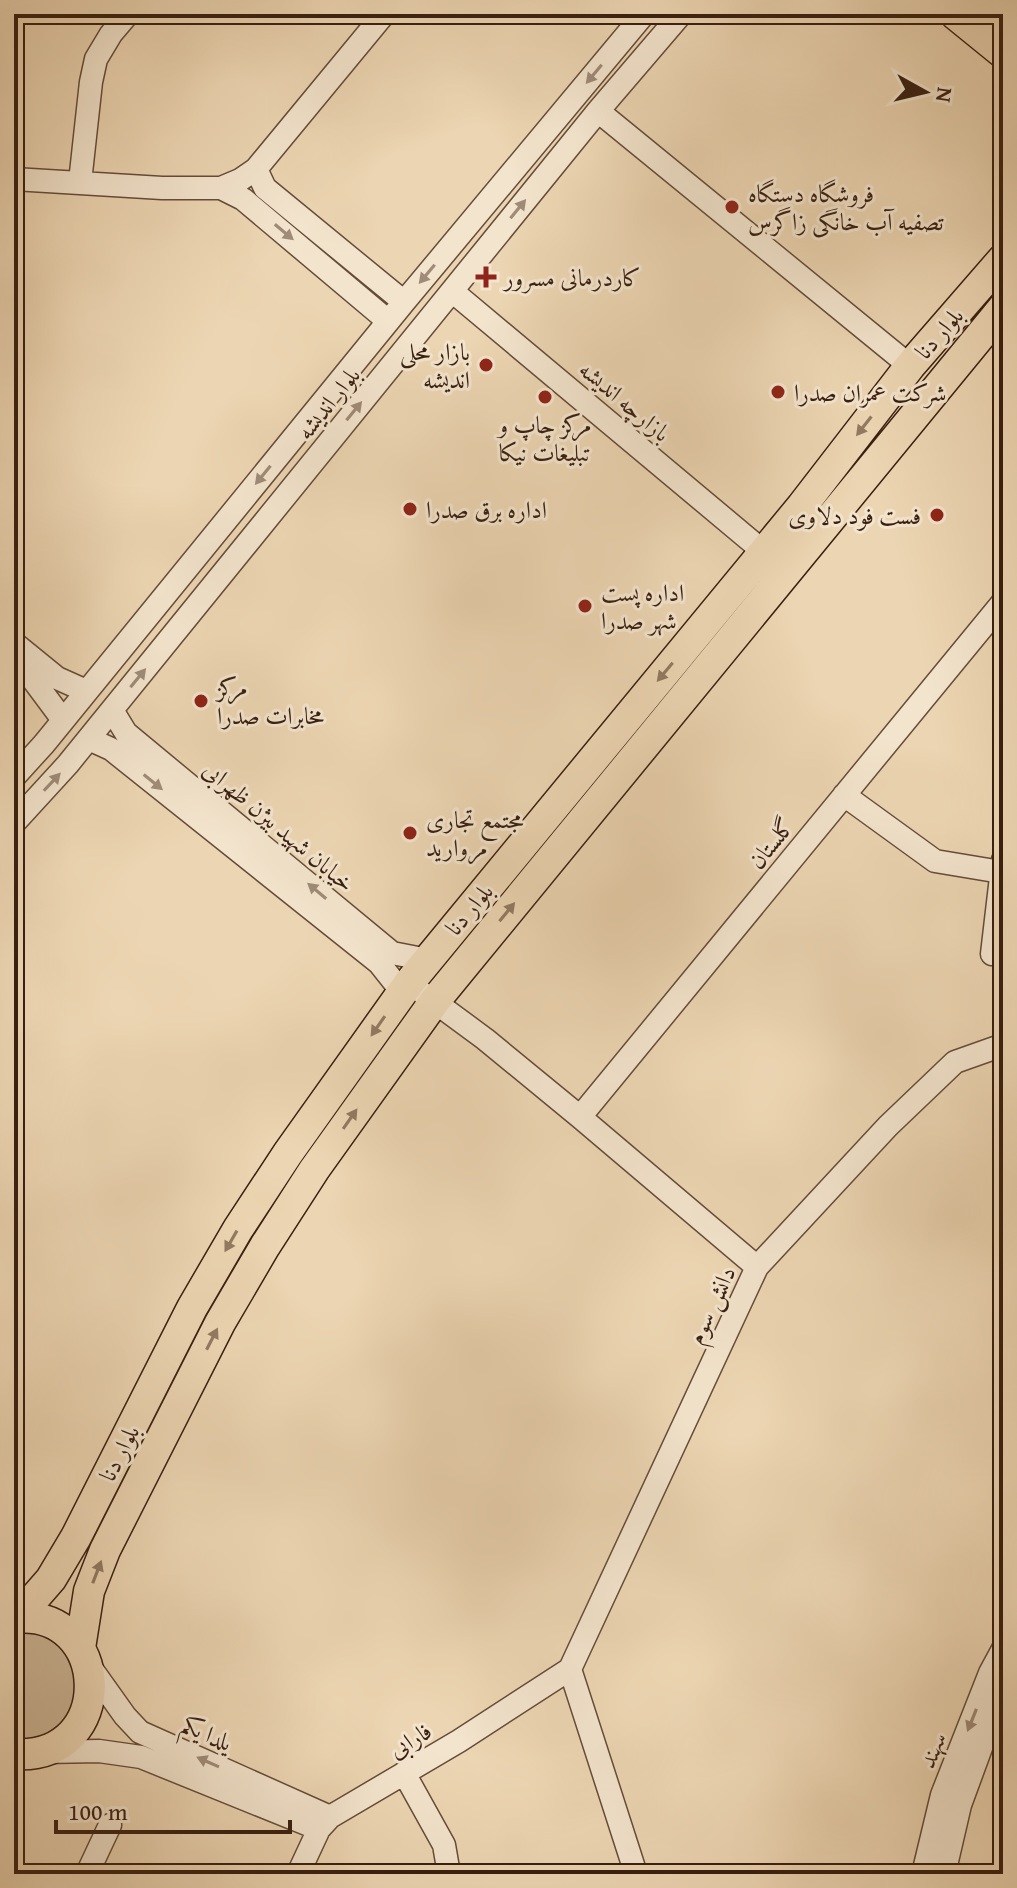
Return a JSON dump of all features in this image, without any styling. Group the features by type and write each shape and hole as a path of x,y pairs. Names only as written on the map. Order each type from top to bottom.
{"main road":[{"path":"955,14 1003,53"},
{"name":"بلوار دنا","path":"16,1617 51,1579 76,1537 192,1308 238,1229 288,1153 413,978 802,506 910,366 1003,259"},
{"name":"بلوار دنا","path":"25,1758 63,1742 78,1726 88,1707 91,1685 84,1656 89,1591 105,1550 220,1323 306,1183 434,1002 1003,308"},
{"path":"16,1617 36,1618 53,1624 68,1634 84,1656"}],"street":[{"path":"80,182 96,59 128,14"},
{"path":"14,179 162,188 221,188 240,180 256,169 384,14"},
{"name":"بلوار اندیشه","path":"14,777 644,14"},
{"name":"بلوار اندیشه","path":"14,823 89,739 598,111 681,14"},
{"path":"598,111 910,366"},
{"path":"256,169 265,188 404,302"},
{"path":"221,188 243,199 388,321"},
{"name":"بازارچه اندیشه","path":"452,291 764,552"},
{"name":"گلستان","path":"580,1117 1003,602"},
{"path":"14,643 57,678 86,691"},
{"path":"14,663 31,677 63,720"},
{"name":"خیابان شهید بیژن ظهرابی","path":"112,710 126,733 392,953 413,978"},
{"name":"خیابان شهید بیژن ظهرابی","path":"89,739 111,749 379,963 413,978"},
{"path":"844,795 935,861 1002,866 992,954"},
{"path":"413,978 434,1002 485,1039 757,1267"},
{"name":"دانش سوم","path":"570,1669 757,1267 888,1126 955,1062 1003,1045"},
{"name":"سهند","path":"923,1874 942,1795 990,1673 1003,1649"},
{"name":"یلدا یکم","path":"84,1656 125,1716 140,1732 325,1823"},
{"path":"570,1669 636,1874"},
{"name":"فارابی","path":"325,1823 570,1669"},
{"name":"سهند","path":"944,1874 960,1805 1003,1692"},
{"name":"یلدا یکم","path":"25,1758 99,1751 141,1757 325,1823"},
{"path":"404,1773 444,1845 449,1874"},
{"path":"298,1874 325,1823"},
{"path":"87,1874 110,1825"}],"shaded area":[{"path":"14,1633 37,1633 52,1639 65,1651 78,1682 70,1717 40,1739 14,1740"}],"place":[{"name":"فروشگاه دستگاه تصفیه آب خانگی زاگرس","path":"732,207"},
{"name":"کاردرمانی مسرور","path":"486,277"},
{"name":"بازار محلی اندیشه","path":"486,365"},
{"name":"شرکت عمران صدرا","path":"778,392"},
{"name":"مرکز چاپ و تبلیغات نیکا","path":"545,397"},
{"name":"اداره برق صدرا","path":"410,509"},
{"name":"فست فود دلاوی","path":"937,515"},
{"name":"اداره پست شهر صدرا","path":"585,606"},
{"name":"مرکز مخابرات صدرا","path":"201,701"},
{"name":"مجتمع تجاری مروارید","path":"410,833"}]}
